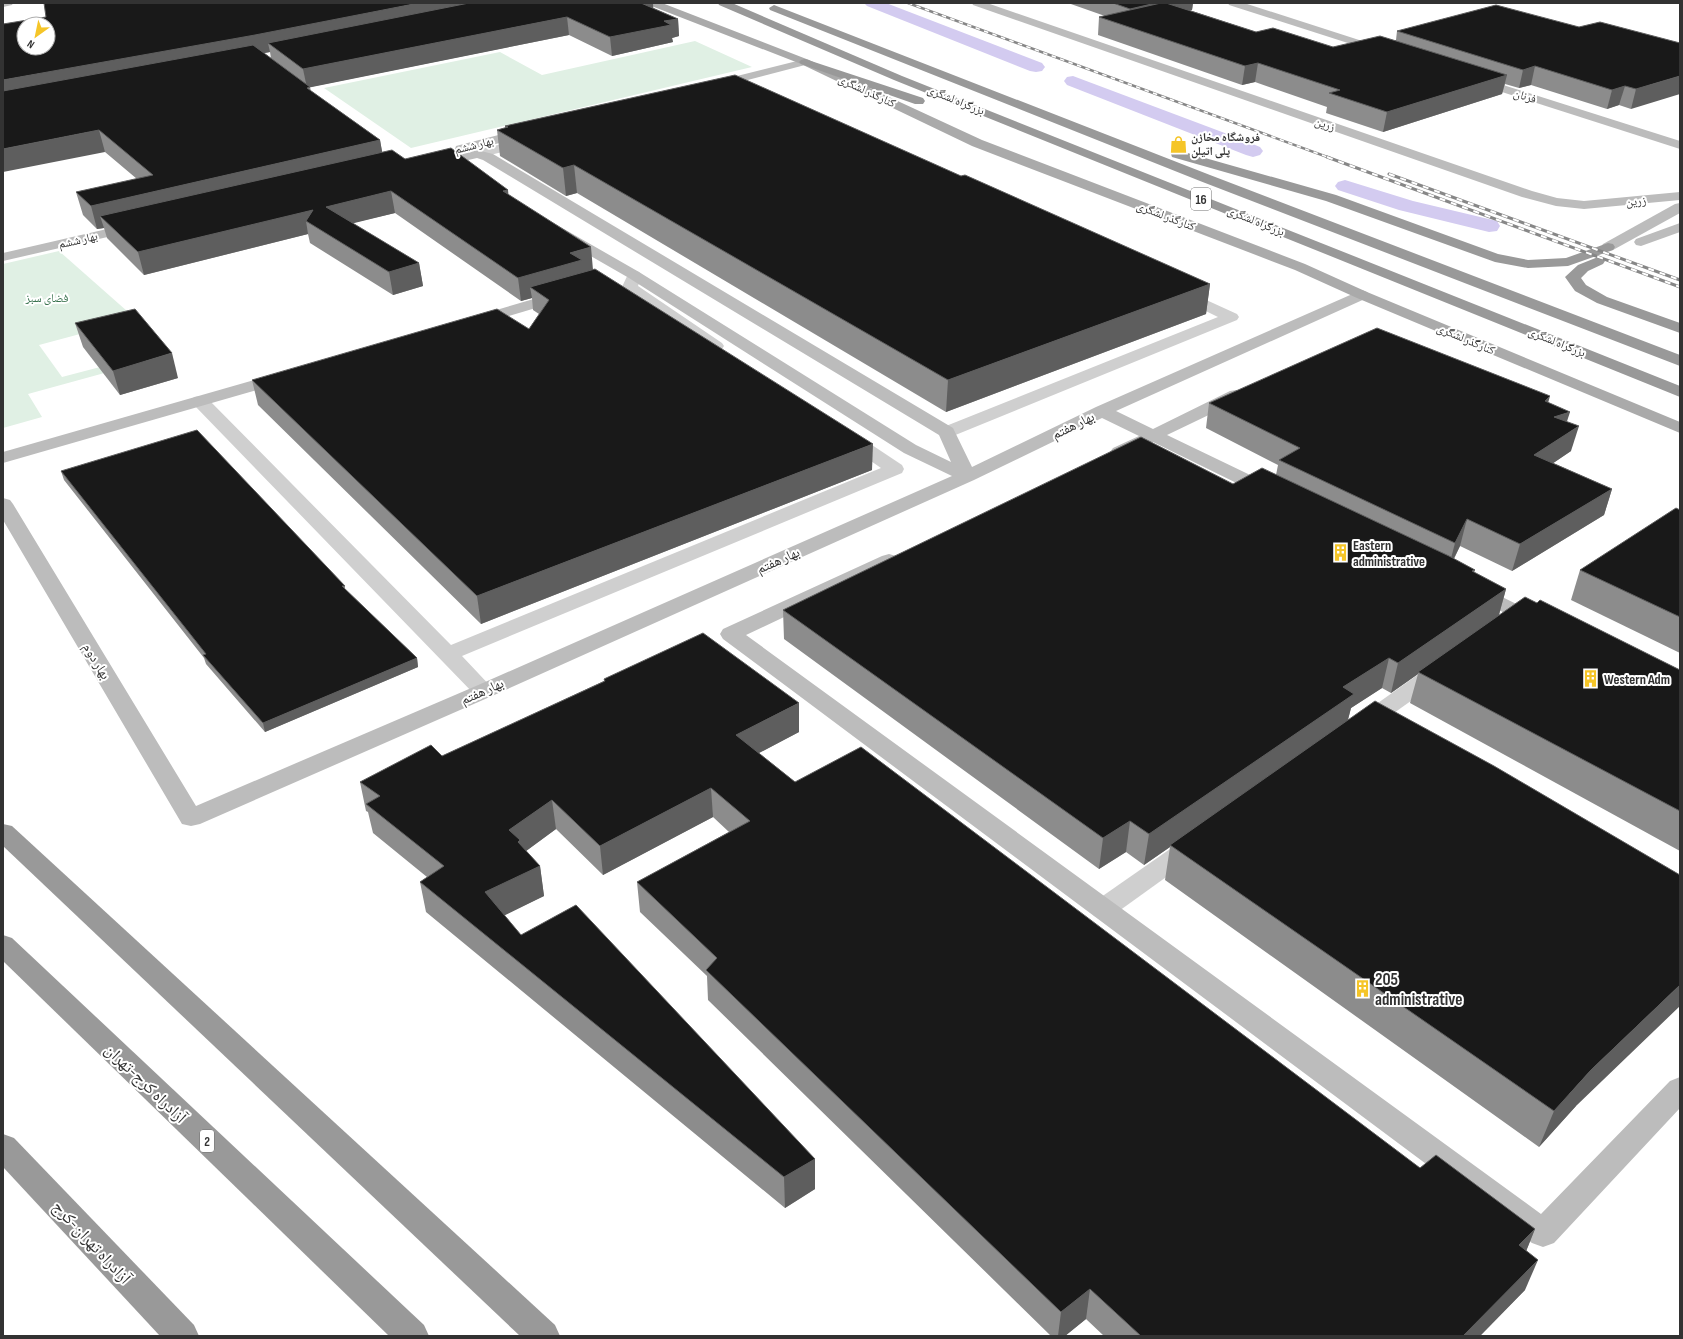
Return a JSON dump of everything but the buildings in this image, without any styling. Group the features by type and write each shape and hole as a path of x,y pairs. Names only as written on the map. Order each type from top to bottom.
{"highway":[{"name":"بزرگراه لشگری","path":"723,3 898,78 1680,392"},
{"name":"بزرگراه لشگری","path":"761,3 1205,178 1680,361"},
{"path":"805,62 928,104"},
{"path":"986,91 1043,107 1177,154 1331,198 1495,258 1528,264 1568,262 1615,249"},
{"path":"942,109 1022,138 1144,176"},
{"path":"1615,249 1583,268 1573,276 1580,288 1602,300 1680,328"},
{"path":"3,832 543,1336"},
{"name":"آزادراه کرج-تهران","path":"3,945 412,1336"},
{"name":"آزادراه تهران-کرج","path":"3,1147 182,1336"}],"main road":[{"name":"کنارگذر لشگری","path":"653,3 805,62 977,143 1300,267 1362,295 1680,428"}],"street":[{"path":"3,4 8,3"},
{"name":"زرین","path":"977,3 1526,194 1556,202 1584,205 1680,196"},
{"path":"1233,3 1392,54"},
{"path":"698,89 805,62"},
{"name":"فرنان","path":"1468,78 1680,145"},
{"name":"بهار ششم","path":"445,152 538,134 477,154"},
{"path":"477,154 488,157 947,432 968,476 910,449 634,275 519,209 460,165 457,160 461,157 477,154"},
{"path":"1615,249 1680,207"},
{"name":"بهار ششم","path":"3,257 142,224"},
{"path":"1615,249 1680,227"},
{"path":"613,281 634,275"},
{"path":"634,275 630,287 727,354"},
{"path":"947,432 1231,317 1167,287"},
{"path":"458,326 578,291"},
{"name":"بهار هفتم","path":"191,818 968,476 1102,411 1274,336 1362,295"},
{"path":"3,458 299,372"},
{"path":"1095,463 1253,386"},
{"path":"200,401 484,690"},
{"path":"1102,411 1289,502"},
{"path":"448,654 895,469 837,429"},
{"name":"بهار دوم","path":"3,504 191,818"},
{"path":"909,550 730,634 1543,1233 1680,1089"},
{"path":"1455,582 1555,630"},
{"path":"1500,627 1520,613"},
{"path":"1344,738 1455,659"},
{"path":"1103,909 1208,835"}],"green space":[{"path":"695,41 752,67 411,148 324,88 500,52 542,75"},
{"name":"فضای سبز","path":"59,251 136,319 39,345 62,377 165,350 170,355 28,394 42,417 3,428 3,264"}],"waterway":[{"path":"872,3 973,42"},
{"path":"977,44 1036,67"},
{"path":"1073,81 1163,116"},
{"path":"1168,118 1226,140"},
{"path":"1231,142 1253,151"},
{"path":"1345,186 1406,206 1489,226"}],"railway":[{"path":"908,3 1330,158"},
{"path":"1327,157 1680,287"},
{"path":"1389,174 1680,280"}],"place":[{"name":"فروشگاه مخازن پلی اتیلن","path":"1178,144"},
{"name":"Eastern administrative","path":"1340,553"},
{"name":"Western Adm","path":"1591,679"},
{"name":"205 administrative","path":"1362,989"}]}
